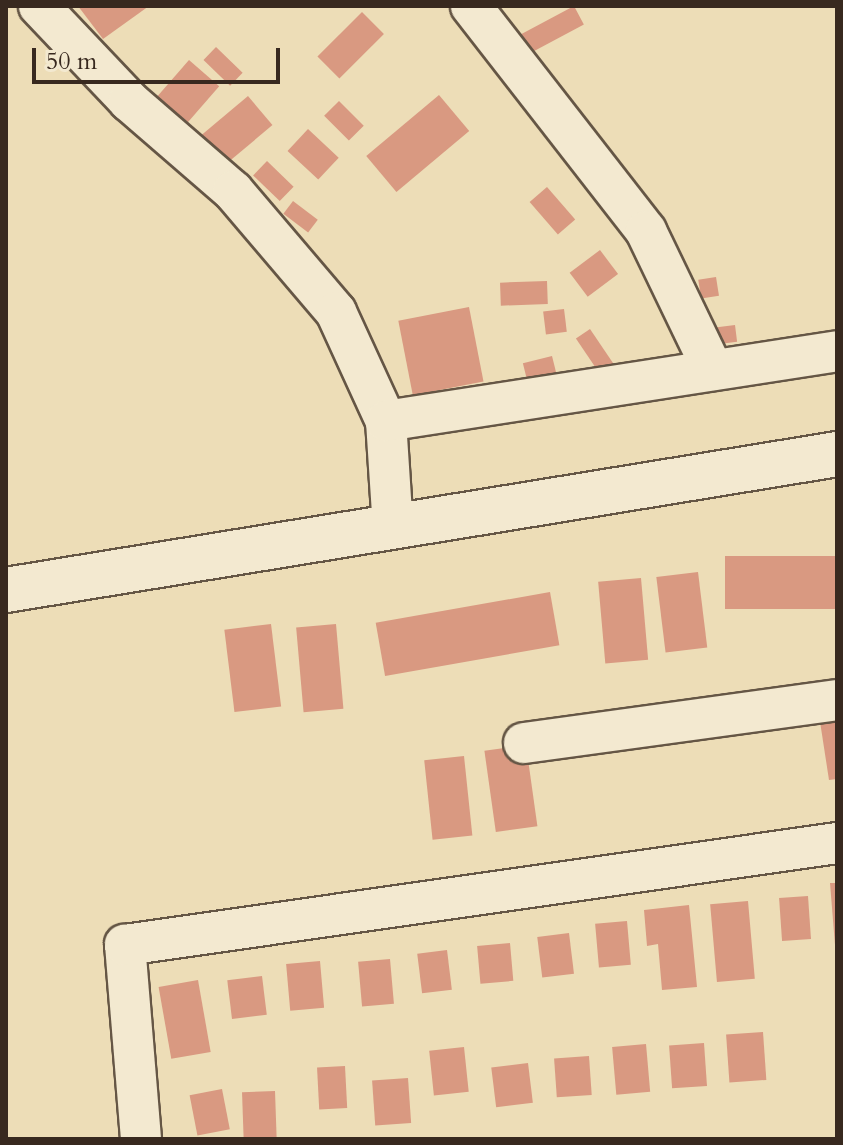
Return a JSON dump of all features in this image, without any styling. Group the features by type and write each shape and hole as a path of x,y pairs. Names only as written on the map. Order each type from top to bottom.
{"street":[{"path":"39,6 129,101 233,191 336,312 386,421 393,528"},
{"path":"471,6 646,231 713,370"},
{"path":"386,421 837,351"},
{"path":"6,590 837,454"},
{"path":"524,743 837,700"},
{"path":"141,1139 125,945 837,843"}],"building":[{"path":"78,6 149,6 103,39"},
{"path":"574,6 584,25 530,53 520,35"},
{"path":"362,12 384,34 339,78 317,57"},
{"path":"216,47 243,73 230,86 203,60"},
{"path":"189,60 219,86 180,132 150,105"},
{"path":"439,95 469,131 396,192 366,156"},
{"path":"248,96 272,125 219,170 194,141"},
{"path":"339,101 364,126 349,141 324,116"},
{"path":"308,129 339,158 318,180 288,151"},
{"path":"267,161 294,187 280,201 253,175"},
{"path":"547,187 575,219 558,235 530,202"},
{"path":"293,201 318,220 308,232 283,214"},
{"path":"600,250 618,274 588,297 570,273"},
{"path":"716,277 719,296 701,299 698,280"},
{"path":"547,281 548,304 501,306 500,283"},
{"path":"469,307 484,382 413,395 398,321"},
{"path":"564,309 567,332 546,334 543,312"},
{"path":"735,325 737,342 713,345 711,328"},
{"path":"590,329 613,364 599,373 576,339"},
{"path":"552,356 557,376 528,384 523,363"},
{"path":"725,556 837,556 837,609 725,609"},
{"path":"698,572 707,647 666,653 656,577"},
{"path":"641,578 648,660 605,663 598,582"},
{"path":"550,592 559,645 385,676 376,623"},
{"path":"271,624 281,706 234,712 224,630"},
{"path":"336,624 343,709 304,712 296,627"},
{"path":"837,699 837,779 829,780 817,702"},
{"path":"526,745 537,826 496,832 484,751"},
{"path":"464,756 472,836 433,840 424,760"},
{"path":"830,883 837,883 837,945 835,945"},
{"path":"808,896 811,939 782,941 779,898"},
{"path":"748,901 755,979 717,982 710,904"},
{"path":"689,905 697,987 662,990 658,944 647,946 644,910"},
{"path":"627,921 631,965 599,968 595,924"},
{"path":"569,933 574,974 542,978 537,937"},
{"path":"510,943 513,981 480,984 477,946"},
{"path":"447,950 452,990 422,993 417,954"},
{"path":"390,959 394,1004 362,1007 358,962"},
{"path":"320,961 324,1008 290,1011 286,964"},
{"path":"262,976 267,1015 232,1019 227,980"},
{"path":"198,980 211,1052 171,1059 159,987"},
{"path":"763,1032 766,1080 729,1082 726,1035"},
{"path":"704,1043 707,1086 672,1088 669,1045"},
{"path":"646,1044 650,1092 616,1095 612,1047"},
{"path":"464,1047 469,1092 434,1095 429,1051"},
{"path":"589,1056 592,1095 557,1097 554,1058"},
{"path":"528,1063 533,1103 496,1107 491,1068"},
{"path":"345,1066 347,1108 319,1109 317,1067"},
{"path":"408,1078 411,1123 375,1125 372,1081"},
{"path":"222,1089 230,1129 197,1136 190,1095"},
{"path":"275,1091 277,1137 244,1138 242,1092"}]}
